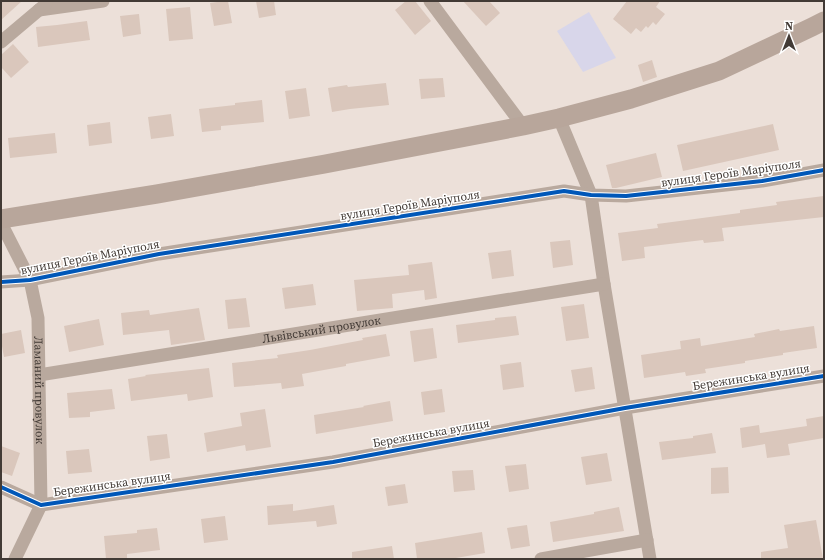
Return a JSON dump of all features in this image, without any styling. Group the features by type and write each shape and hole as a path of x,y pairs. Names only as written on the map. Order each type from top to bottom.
{"main road":[{"path":"1,219 157,194 325,164 559,118 631,99 719,71 824,21"}],"street":[{"path":"1,42 49,1"},
{"path":"39,10 103,1"},
{"path":"437,3 522,126"},
{"path":"559,118 591,194 604,284 650,559"},
{"name":"вулиця Героїв Маріуполя","path":"1,282 30,280 159,254 564,191 626,196 762,180 824,170"},
{"name":"Ламаний провулок","path":"1,223 30,280 38,318 41,505 15,559"},
{"name":"Львівський провулок","path":"39,375 604,284"},
{"name":"Бережинська вулиця","path":"41,505 333,462 625,408 824,376"},
{"path":"1,487 41,505"},
{"path":"541,559 647,540"}],"shaded area":[{"path":"589,12 616,58 583,72 557,31"}],"building":[{"path":"1,1 22,1 1,20"},
{"path":"228,1 232,23 214,26 210,3"},
{"path":"256,1 274,1 276,15 259,18"},
{"path":"406,1 415,1 431,21 415,35 395,10"},
{"path":"463,1 489,1 500,13 486,26"},
{"path":"627,1 660,1 656,7 665,14 656,25 653,22 648,28 646,26 641,32 636,28 631,34 613,19"},
{"path":"190,7 193,39 169,41 166,9"},
{"path":"139,14 141,34 123,37 120,16"},
{"path":"87,21 90,40 38,47 36,27"},
{"path":"13,44 29,62 11,78 1,67 1,55"},
{"path":"652,60 657,77 643,82 638,65"},
{"path":"443,78 445,97 421,99 419,79"},
{"path":"386,83 389,105 332,112 328,88 347,85 348,87"},
{"path":"306,88 310,116 289,119 285,91"},
{"path":"262,100 264,122 221,126 221,130 202,132 199,109"},
{"path":"171,114 174,136 151,139 148,117"},
{"path":"110,122 112,143 89,146 87,125"},
{"path":"773,124 779,150 683,171 677,145"},
{"path":"55,133 57,153 10,158 8,138"},
{"path":"656,153 662,177 612,188 606,165"},
{"path":"824,196 824,217 722,228 724,241 704,243 703,240 644,247 645,258 622,261 618,233 658,228 657,224 740,213 740,210 777,205 776,202"},
{"path":"570,240 573,265 553,268 550,242"},
{"path":"511,250 514,276 492,279 488,253"},
{"path":"432,262 437,298 425,300 424,290 392,294 393,308 357,311 354,280 409,275 408,265"},
{"path":"313,284 316,305 285,309 282,288"},
{"path":"246,298 250,327 228,329 225,300"},
{"path":"584,304 589,338 566,341 561,307"},
{"path":"199,308 205,340 171,345 169,330 123,335 121,313 149,310 150,315"},
{"path":"516,316 519,335 458,343 456,325"},
{"path":"99,319 104,345 69,352 64,326"},
{"path":"814,326 817,348 783,353 783,355 745,361 745,363 705,369 706,373 686,376 685,372 644,378 641,355 681,349 680,341 700,338 701,346 755,337 754,334 779,329 780,331"},
{"path":"433,328 437,358 414,362 410,331"},
{"path":"21,330 25,353 4,357 1,334"},
{"path":"386,334 390,356 302,374 304,386 282,389 281,383 234,387 232,363 278,358 277,355 363,340 362,338"},
{"path":"521,362 524,387 503,390 500,365"},
{"path":"592,367 595,389 575,392 571,370"},
{"path":"209,368 213,397 188,401 187,394 131,401 128,379 146,376 145,375"},
{"path":"112,389 115,409 90,412 90,417 69,418 67,393"},
{"path":"442,389 445,412 424,415 421,392"},
{"path":"390,401 393,421 316,434 314,415"},
{"path":"265,409 271,447 246,451 245,445 207,452 204,433 242,426 240,413"},
{"path":"824,416 824,438 788,444 790,455 767,458 765,444 742,448 740,428 759,425 760,433 807,426 806,419"},
{"path":"712,433 716,453 662,460 659,442 693,438 693,436"},
{"path":"167,434 170,458 150,461 147,436"},
{"path":"1,446 20,453 12,476 1,472"},
{"path":"89,449 92,472 68,474 66,451"},
{"path":"607,453 612,481 586,485 581,457"},
{"path":"526,464 529,489 509,492 505,466"},
{"path":"728,467 729,493 711,494 711,468"},
{"path":"473,470 475,490 454,492 452,471"},
{"path":"405,484 408,503 388,506 385,487"},
{"path":"293,504 293,511 334,505 337,524 317,527 316,521 268,525 267,506"},
{"path":"619,507 624,531 553,542 550,522 594,514 594,512"},
{"path":"225,516 228,540 204,543 201,519"},
{"path":"816,520 823,559 761,559 761,552 788,548 784,525"},
{"path":"527,525 530,546 511,549 507,528"},
{"path":"157,528 160,550 127,554 127,559 106,559 104,536 137,533 137,530"},
{"path":"482,532 485,553 450,559 417,559 415,543"},
{"path":"392,546 394,559 352,559 352,552"}],"cycle path":[{"path":"1,282 30,280 159,254 564,191 591,195 626,196 762,181 824,170"},
{"path":"1,487 41,505 333,462 625,408 824,376"}]}
